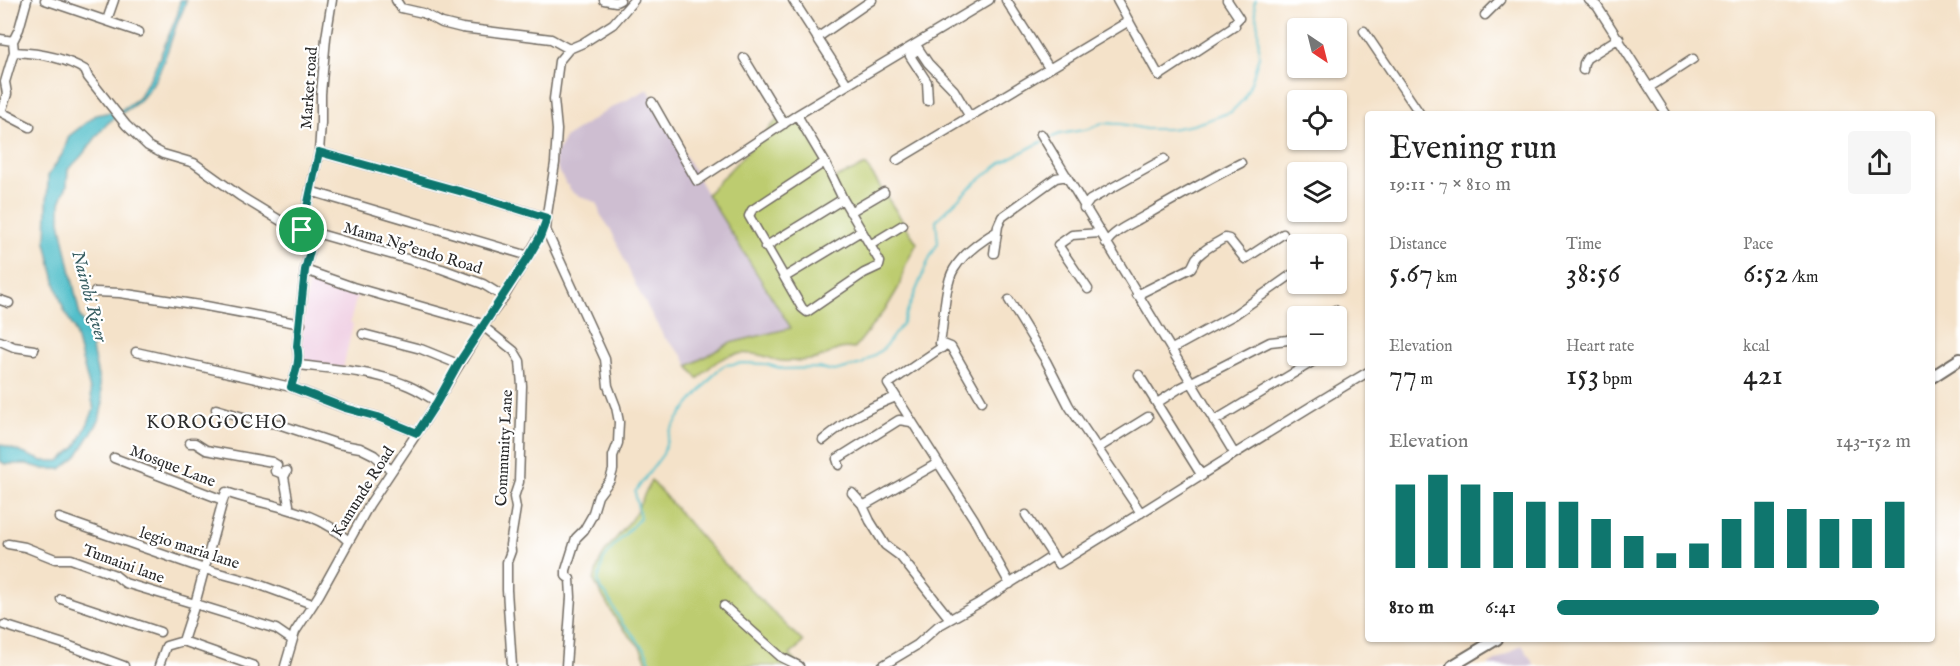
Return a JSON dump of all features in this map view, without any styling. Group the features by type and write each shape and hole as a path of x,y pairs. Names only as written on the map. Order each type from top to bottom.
{"street":[{"path":"27,0 19,29 13,41 14,52 5,82 7,94 1,112 30,127"},
{"path":"45,0 139,32"},
{"path":"107,20 114,0"},
{"name":"Market road","path":"291,387 298,365 297,346 305,270 310,251 302,230 306,202 319,152 321,93 332,0"},
{"path":"396,0 401,8 423,13 442,23 488,32 551,39 568,49 583,43 613,24 632,0"},
{"path":"604,0 616,2 620,0"},
{"path":"793,0 847,84"},
{"path":"652,102 697,181 847,84 917,47 989,0"},
{"path":"1006,0 1049,68"},
{"path":"1117,0 1159,76 1235,26 1233,23 1239,18 1227,0"},
{"path":"1485,15 1500,0"},
{"path":"817,38 867,1"},
{"path":"1595,2 1664,111"},
{"path":"897,160 1129,21"},
{"path":"1364,31 1418,111"},
{"path":"1583,70 1587,58 1619,38"},
{"path":"0,39 13,41"},
{"path":"917,47 910,56 927,82 928,101"},
{"path":"917,47 928,63 954,90 970,117"},
{"name":"Kamunde Road","path":"285,666 292,640 348,541 540,237 547,218 557,141 555,99 557,70 559,61 568,49"},
{"name":"Mama Ng'endo Road","path":"14,52 34,53 62,59 79,66 85,70 126,125 154,149 194,163 240,196 281,221 302,230 442,269 483,284 504,297"},
{"path":"744,58 784,124"},
{"path":"1650,87 1693,59"},
{"path":"797,115 825,162 850,212 880,262 879,266 864,273 807,312 802,308 765,247 749,216 750,212 825,162"},
{"path":"1041,135 1234,453"},
{"path":"319,152 547,218 548,236 605,359 608,386 619,422 618,443 613,456 610,480 598,496 592,516 584,530 576,538 566,573 570,579 571,597 566,666"},
{"path":"1084,208 1090,200 1164,159"},
{"path":"1106,243 1121,229 1179,194 1241,163"},
{"path":"994,253 998,226 1002,217 1056,178 1067,176"},
{"path":"310,191 529,256"},
{"path":"850,212 884,192"},
{"path":"765,247 843,199"},
{"path":"870,245 903,225"},
{"path":"785,277 861,231"},
{"path":"899,381 918,370 943,344 950,280 954,269 982,240 996,232"},
{"path":"1088,289 1058,245 1072,235 1100,233"},
{"path":"1137,295 1191,268 1201,253 1225,238 1229,239 1245,259 1283,234"},
{"name":"Community Lane","path":"305,270 353,287 483,326 514,351 520,361 522,371 519,482 514,497 516,508 511,551 507,562 512,666"},
{"path":"1172,349 1234,315 1287,278"},
{"path":"95,292 120,293 206,306 301,324"},
{"path":"1009,300 1046,361 1069,406 1141,513"},
{"path":"363,333 421,349 458,364"},
{"path":"1157,403 1180,388 1270,342 1287,339"},
{"path":"0,341 14,347 34,350"},
{"path":"943,344 888,384 974,519 1010,584"},
{"path":"943,344 951,347 982,401"},
{"path":"136,351 291,387 417,433"},
{"path":"1935,375 1960,359"},
{"path":"298,365 390,379 406,384 437,402"},
{"path":"1214,421 1305,366"},
{"path":"1026,515 1058,564 1365,374"},
{"path":"1139,375 1202,476"},
{"path":"824,440 849,419 896,397"},
{"path":"216,409 256,421 294,428 338,444 360,448 374,455 391,470"},
{"path":"1098,448 1148,417"},
{"path":"839,465 837,459 899,420 911,422"},
{"path":"190,443 195,442 206,450 272,462 277,465 275,471 287,471 284,477 289,505 286,508"},
{"name":"Mosque Lane","path":"114,459 223,500 226,492 302,513 336,529 348,541"},
{"path":"863,506 938,463"},
{"path":"852,493 863,506 885,544 900,556 950,619"},
{"path":"183,641 223,500"},
{"name":"legio maria lane","path":"59,518 312,604"},
{"name":"Tumaini lane","path":"8,544 25,547 55,559 71,559 116,575 126,583 276,629 292,640"},
{"path":"882,666 917,645 938,626 1053,556"},
{"path":"61,599 160,632"},
{"path":"724,606 781,657 799,666"},
{"path":"4,625 124,666"},
{"path":"159,666 166,646 183,641 254,666"},
{"path":"1452,666 1492,642"}],"shaded area":[{"path":"648,89 707,194 791,328 730,343 688,366 683,356 664,337 636,286 611,230 600,214 597,203 573,193 559,173 554,157 566,137 609,109"},
{"path":"309,277 358,292 350,322 353,324 343,368 299,361"},
{"path":"1522,645 1535,666 1487,666 1494,662"}],"green space":[{"path":"782,115 805,125 831,180 866,165 917,243 906,264 899,287 887,307 854,349 836,350 816,359 796,361 778,360 753,354 735,354 719,360 698,379 688,366 730,343 791,328 707,194"},
{"path":"651,480 722,561 803,642 790,655 800,666 649,666 640,647 618,623 594,581 600,561 635,514"}],"water":[{"path":"180,0 186,0 185,6 164,61 150,89 139,101 107,124 80,158 68,169 67,185 60,203 60,221 80,316 89,335 103,402 99,421 77,456 61,469 44,469 27,464 5,464 0,461 0,444 43,461 60,461 76,447 94,409 74,329 64,310 56,286 46,242 48,176 63,153 69,136 96,115 121,110 138,98 159,59 178,13"}],"waterway":[{"path":"1048,139 1060,134 1089,129 1102,123 1146,129 1170,129 1193,125 1231,112 1244,99 1259,56 1254,4 1256,0"},
{"path":"652,666 646,652 623,625 606,594 601,590 598,581 603,561 640,518 635,492 663,454 670,431 682,413 716,372 725,365 765,364 784,369 818,368 834,371 862,364 884,348 902,324 938,243 936,220 975,183 1001,163 1043,141"}],"district":[{"name":"KOROGOCHO","path":"217,422"}],"route":[{"path":"319,152 547,218 545,227 529,256 458,364 417,433 291,387 298,365 297,346 305,270 310,251 302,230 306,202 319,152"}],"water label":[{"name":"Nairobi River","path":"90,296"}]}
